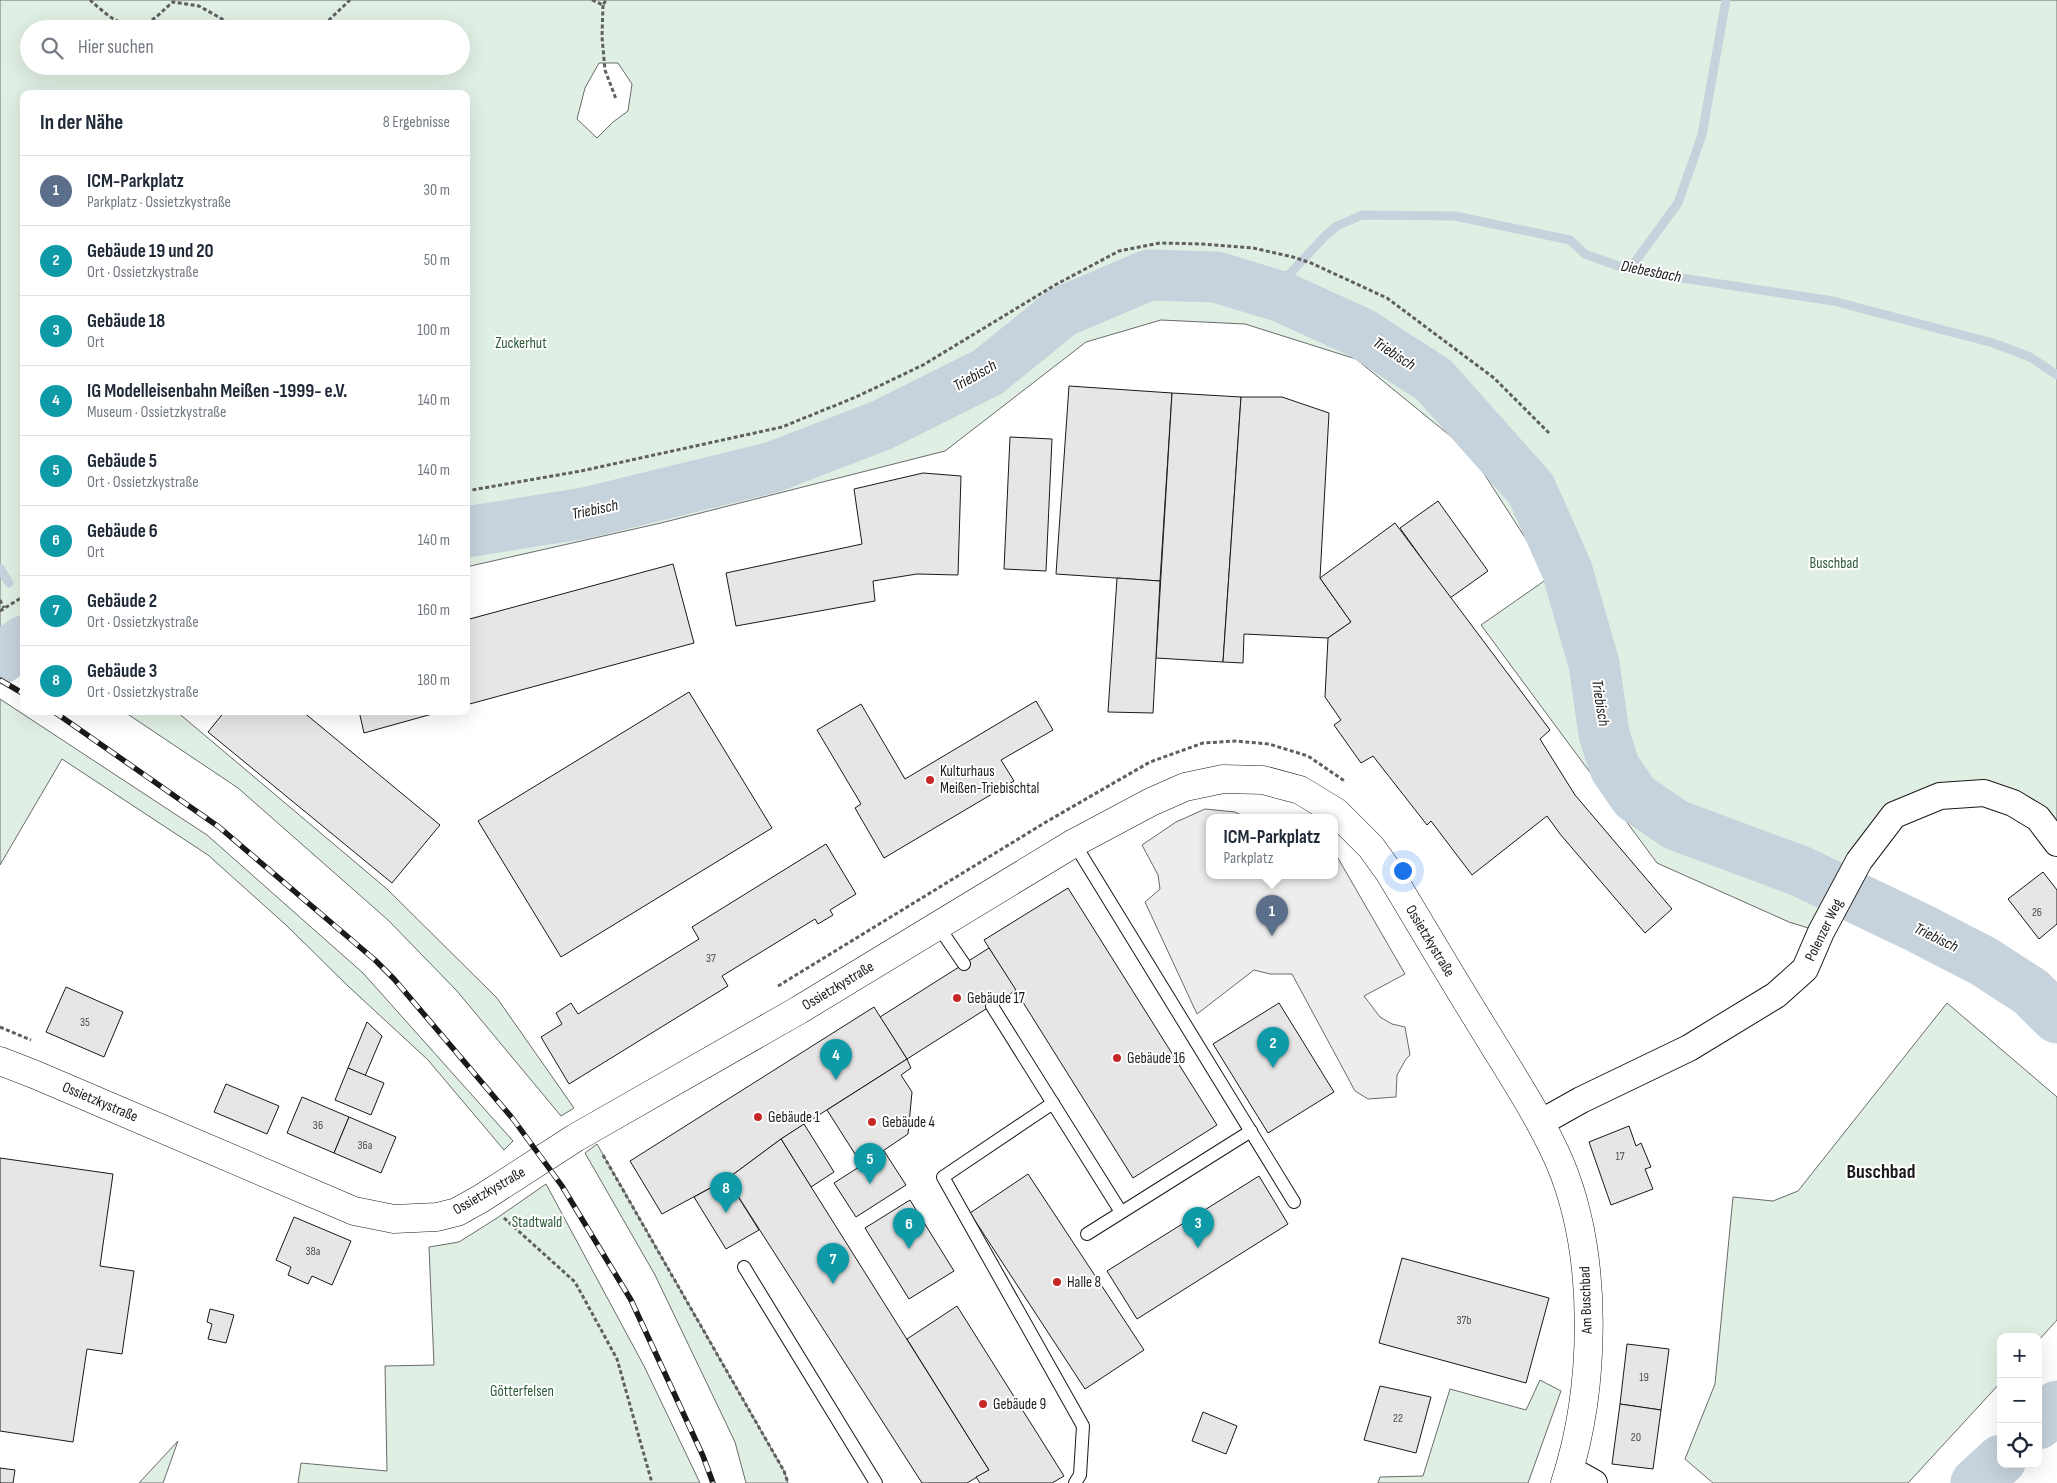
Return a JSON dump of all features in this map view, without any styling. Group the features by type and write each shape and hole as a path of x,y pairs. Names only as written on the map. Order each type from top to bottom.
{"main road":[{"name":"Ossietzkystraße","path":"0,1062 36,1074 354,1211 394,1219 438,1217 456,1212 482,1198 588,1130 799,1010 1074,843 1159,798 1185,788 1223,779 1263,780 1300,790 1336,812 1371,847 1389,872 1540,1123"},
{"name":"Am Buschbad","path":"1540,1123 1560,1163 1574,1206 1585,1260 1588,1303 1584,1397 1567,1476"}],"street":[{"name":"Polenzer Weg","path":"1540,1123 1581,1100 1689,1048 1776,995 1805,969 1821,932 1859,861 1894,815 1940,796 1984,793 2012,803 2038,818 2057,843"},
{"path":"1567,1476 1594,1483"}],"lane":[{"path":"1074,843 1294,1202"},
{"path":"938,926 964,964"},
{"path":"992,1006 1121,1212"},
{"path":"1053,1103 943,1176 1083,1426 1080,1475 1075,1483"},
{"path":"1087,1234 1251,1131"},
{"path":"744,1267 876,1483"}],"path":[{"path":"90,0 116,20"},
{"path":"329,20 350,0"},
{"path":"592,0 603,5"},
{"path":"606,0 603,5 602,37 605,70 616,99"},
{"path":"151,20 173,2 199,6 224,20"},
{"path":"470,490 580,471 782,427 923,365 1055,285 1120,250 1160,243 1253,248 1293,257 1311,263 1387,298 1494,378 1549,433"},
{"path":"0,611 20,598"},
{"path":"0,600 4,608"},
{"path":"770,992 1046,822 1150,762 1203,743 1235,741 1269,744 1308,756 1347,783"},
{"path":"0,1027 36,1042"},
{"path":"588,1130 784,1471 788,1483"},
{"path":"482,1198 575,1282 617,1359 652,1483"}],"green space":[{"name":"Zuckerhut","path":"0,0 2057,0 2057,843 1984,793 1893,815 1821,932 1789,922 1657,863 1481,625 1547,579 1542,564 1470,452 1356,359 1245,324 1161,320 1086,342 945,451 661,523 470,566 470,90 20,90 20,647 0,635","holes":["599,63 618,63 632,84 628,111 613,122 597,138 577,119 585,88"]},
{"path":"0,699 20,712 20,715 24,715 207,835 363,973 513,1141 504,1150 428,1060 287,926 208,855 62,759 0,865"},
{"path":"129,715 181,715 387,889 497,998 574,1108 561,1116 457,991 388,920 238,788"},
{"name":"Buschbad","path":"1947,1003 2057,1097 2057,1320 2042,1337 2042,1333 1997,1333 1997,1386 1908,1483 1713,1483 1685,1459 1715,1384 1733,1197 1773,1201 1798,1191"},
{"path":"597,1144 784,1471 788,1483 746,1483 735,1442 655,1275 585,1153"},
{"name":"Götterfelsen","path":"546,1184 644,1366 700,1483 298,1483 301,1463 387,1471 385,1366 434,1365 429,1247 459,1242"},
{"path":"1540,1380 1561,1391 1528,1483 1378,1483 1380,1477 1423,1476 1450,1389 1526,1410"},
{"path":"178,1441 163,1483 139,1483"}],"shaded area":[{"path":"1205,809 1239,814 1206,814 1206,879 1338,879 1338,858 1405,974 1364,996 1380,1017 1392,1024 1405,1027 1410,1055 1397,1075 1396,1097 1368,1099 1355,1091 1292,974 1270,974 1254,970 1197,1014 1145,902 1160,889 1158,875 1142,845 1176,822"}],"building":[{"path":"1069,386 1172,393 1160,581 1056,574"},
{"path":"1172,393 1241,397 1223,662 1156,658"},
{"path":"1241,397 1282,397 1329,413 1320,578 1351,622 1328,638 1244,634 1243,663 1223,662"},
{"path":"1010,437 1052,439 1046,571 1004,569"},
{"path":"923,473 961,476 958,575 917,574 873,581 875,601 736,626 726,573 862,544 854,489"},
{"path":"1438,501 1488,571 1450,598 1400,528"},
{"path":"1395,523 1550,730 1540,739 1575,795 1672,909 1645,933 1560,834 1547,816 1472,875 1431,821 1427,825 1373,756 1361,763 1334,725 1341,720 1325,697 1328,638 1351,622 1320,578"},
{"path":"673,564 694,643 470,704 470,619"},
{"path":"1117,578 1160,581 1153,713 1108,712"},
{"path":"689,692 772,828 561,957 478,821"},
{"name":"Kulturhaus Meißen-Triebischtal","path":"1036,701 1053,730 1001,760 1014,781 884,858 855,808 861,804 817,730 861,704 905,779"},
{"path":"222,715 307,715 440,825 392,883 208,732"},
{"path":"360,715 429,715 364,733"},
{"path":"826,844 856,894 830,910 833,915 818,924 815,919 722,976 728,986 569,1084 541,1037 562,1024 556,1013 571,1003 578,1014 699,939 692,927"},
{"path":"2043,872 2057,890 2057,924 2039,939 2008,899"},
{"name":"Gebäude 16","path":"1068,888 1217,1125 1133,1178 984,940"},
{"name":"Gebäude 17","path":"989,948 1016,990 907,1059 880,1017"},
{"path":"66,987 123,1012 104,1057 46,1032"},
{"path":"1279,1003 1334,1092 1268,1133 1213,1044"},
{"name":"Gebäude 1","path":"874,1007 907,1059 781,1139 727,1179 662,1214 630,1161"},
{"path":"367,1022 382,1036 365,1076 348,1068"},
{"name":"Gebäude 4","path":"907,1059 911,1068 901,1075 912,1092 908,1134 862,1165 827,1110"},
{"path":"348,1068 384,1083 371,1115 335,1100"},
{"path":"226,1084 279,1106 267,1134 214,1112"},
{"path":"302,1097 349,1117 334,1153 287,1133"},
{"path":"349,1117 396,1137 381,1173 334,1153"},
{"path":"804,1124 834,1172 811,1187 781,1139"},
{"path":"1629,1126 1636,1146 1641,1143 1651,1167 1645,1169 1653,1189 1611,1205 1589,1142"},
{"path":"781,1139 989,1470 967,1483 922,1483 727,1179"},
{"path":"884,1151 906,1185 856,1217 834,1183"},
{"path":"0,1158 113,1174 100,1266 134,1271 122,1354 87,1349 73,1442 0,1431"},
{"name":"Halle 8","path":"1028,1174 1144,1350 1085,1389 970,1213"},
{"path":"1259,1176 1288,1224 1137,1319 1107,1271"},
{"path":"727,1179 759,1230 726,1249 694,1197"},
{"path":"910,1200 954,1271 909,1299 865,1228"},
{"path":"294,1217 351,1241 332,1285 312,1276 308,1284 288,1275 291,1267 276,1260"},
{"path":"1402,1258 1549,1298 1526,1383 1379,1343"},
{"name":"Gebäude 9","path":"957,1306 1064,1476 1052,1483 980,1483 976,1477 989,1470 907,1339"},
{"path":"210,1309 234,1315 226,1343 208,1339 212,1324 207,1322"},
{"path":"1627,1344 1669,1349 1661,1410 1620,1404"},
{"path":"1380,1386 1431,1397 1416,1453 1364,1440"},
{"path":"1620,1404 1661,1410 1653,1469 1612,1464"},
{"path":"1203,1412 1237,1426 1226,1454 1192,1441"},
{"path":"0,1468 15,1470 13,1483 0,1483"}],"waterway":[{"path":"1629,270 1678,203 1702,135 1726,0"},
{"name":"Diebesbach","path":"1271,294 1325,236 1337,226 1362,215 1455,216 1570,240 1585,254 1629,270 1833,301 1993,343 2030,357 2057,375"},
{"name":"Triebisch","path":"470,531 585,513 773,467 882,425 988,372 1062,312 1149,275 1216,277 1282,297 1361,333 1434,380 1531,489 1567,570 1594,664 1604,734 1615,768 1635,797 1676,825 1800,871 1983,961 2031,992 2057,1018"},
{"path":"0,568 9,583"},
{"name":"Triebisch","path":"0,659 20,644"},
{"name":"Triebisch","path":"2039,1423 2057,1406"},
{"name":"Triebisch","path":"1976,1483 1997,1464"}],"railway":[{"path":"0,680 20,692"},
{"path":"59,715 219,827 375,960 394,979 513,1119 562,1186 631,1300 703,1456 713,1483"}],"place":[{"name":"Kulturhaus Meißen-Triebischtal","path":"930,780"},
{"name":"ICM-Parkplatz","path":"1272,936"},
{"name":"Gebäude 17","path":"957,998"},
{"name":"Gebäude 16","path":"1117,1058"},
{"name":"Gebäude 19 und 20","path":"1273,1068"},
{"name":"IG Modelleisenbahn Meißen -1999- e.V.","path":"836,1080"},
{"name":"Gebäude 1","path":"758,1117"},
{"name":"Gebäude 4","path":"872,1122"},
{"name":"Gebäude 5","path":"870,1184"},
{"name":"Gebäude 3","path":"726,1213"},
{"name":"Gebäude 18","path":"1198,1248"},
{"name":"Gebäude 6","path":"909,1249"},
{"name":"Halle 8","path":"1057,1282"},
{"name":"Gebäude 2","path":"833,1284"},
{"name":"Gebäude 9","path":"983,1404"}],"district":[{"name":"Buschbad","path":"1881,1172"}],"park label":[{"name":"Stadtwald","path":"537,1222"}]}
